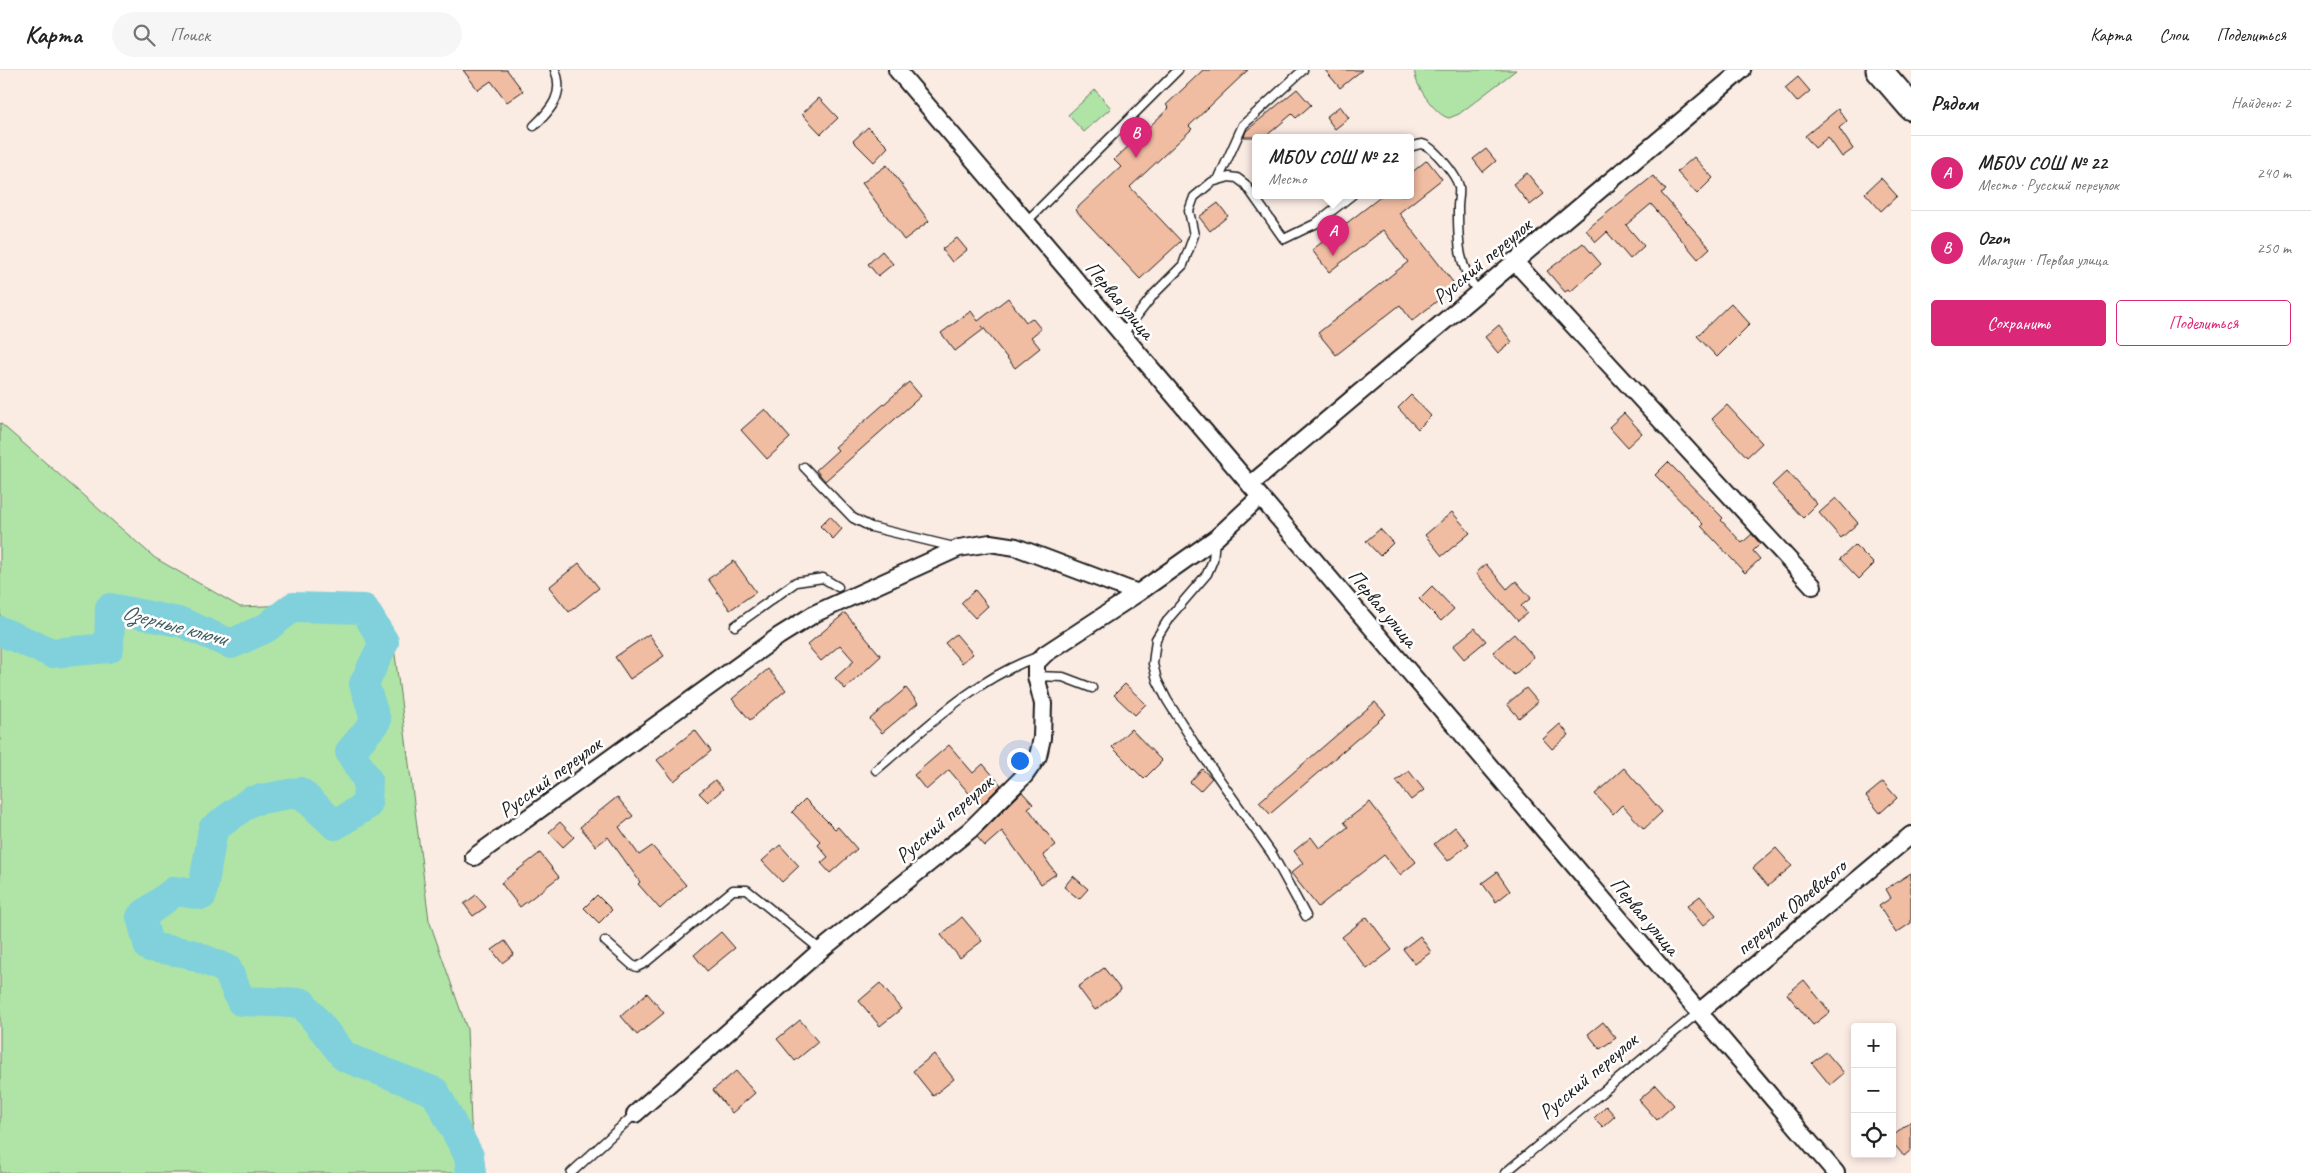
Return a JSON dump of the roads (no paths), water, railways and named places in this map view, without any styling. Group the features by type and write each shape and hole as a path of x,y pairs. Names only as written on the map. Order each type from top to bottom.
{"main road":[{"path":"1879,70 1911,107"}],"street":[{"name":"Первая улица","path":"897,70 1836,1173"},
{"name":"Русский переулок","path":"1045,654 1138,593 1216,538 1255,491 1478,291 1742,70"},
{"path":"1514,261 1813,586"},
{"name":"Русский переулок","path":"474,857 779,636 816,613 959,548 990,543 1016,547 1138,593"},
{"path":"1036,676 1036,663 1045,654"},
{"name":"Русский переулок","path":"635,1114 821,950 970,830 1025,775 1038,756 1042,738 1043,704 1036,676"},
{"name":"переулок Одоевского","path":"1699,1012 1911,835"}],"lane":[{"path":"534,126 547,114 558,95 558,78 555,70"},
{"path":"1026,222 1178,70"},
{"path":"1218,180 1243,125 1303,70"},
{"path":"1414,146 1421,144 1431,148 1455,177 1459,188 1458,242 1462,263 1469,280 1478,291"},
{"path":"1122,335 1154,294 1183,265 1194,235 1189,211 1194,197 1199,190 1218,180 1229,177 1238,178 1252,194"},
{"path":"1256,199 1284,239 1315,224 1347,199"},
{"path":"804,467 852,518 860,523 959,548"},
{"path":"1216,538 1213,560 1207,574 1169,618 1156,639 1153,664 1157,680 1167,700 1194,743 1279,865 1306,916"},
{"path":"735,626 796,582 823,578 838,587"},
{"path":"876,770 975,688 1005,669 1045,654"},
{"path":"1036,676 1068,678 1092,688"},
{"path":"605,941 632,965 638,967 733,890 740,889 747,890 821,950"},
{"name":"Русский переулок","path":"1505,1173 1699,1012"},
{"path":"571,1173 635,1114"}],"waterway":[{"name":"Озерные ключи","path":"0,631 52,653 109,648 110,608 183,623 231,644 266,628 293,607 364,609 384,642 364,684 376,721 350,752 368,781 367,805 335,825 300,792 251,801 213,829 202,895 175,891 141,917 149,947 188,953 227,969 241,1001 302,1003 345,1057 435,1092 469,1156 471,1173"}],"place":[{"name":"Ozon","path":"1136,158"},
{"name":"МБОУ СОШ № 22","path":"1333,256"}]}
